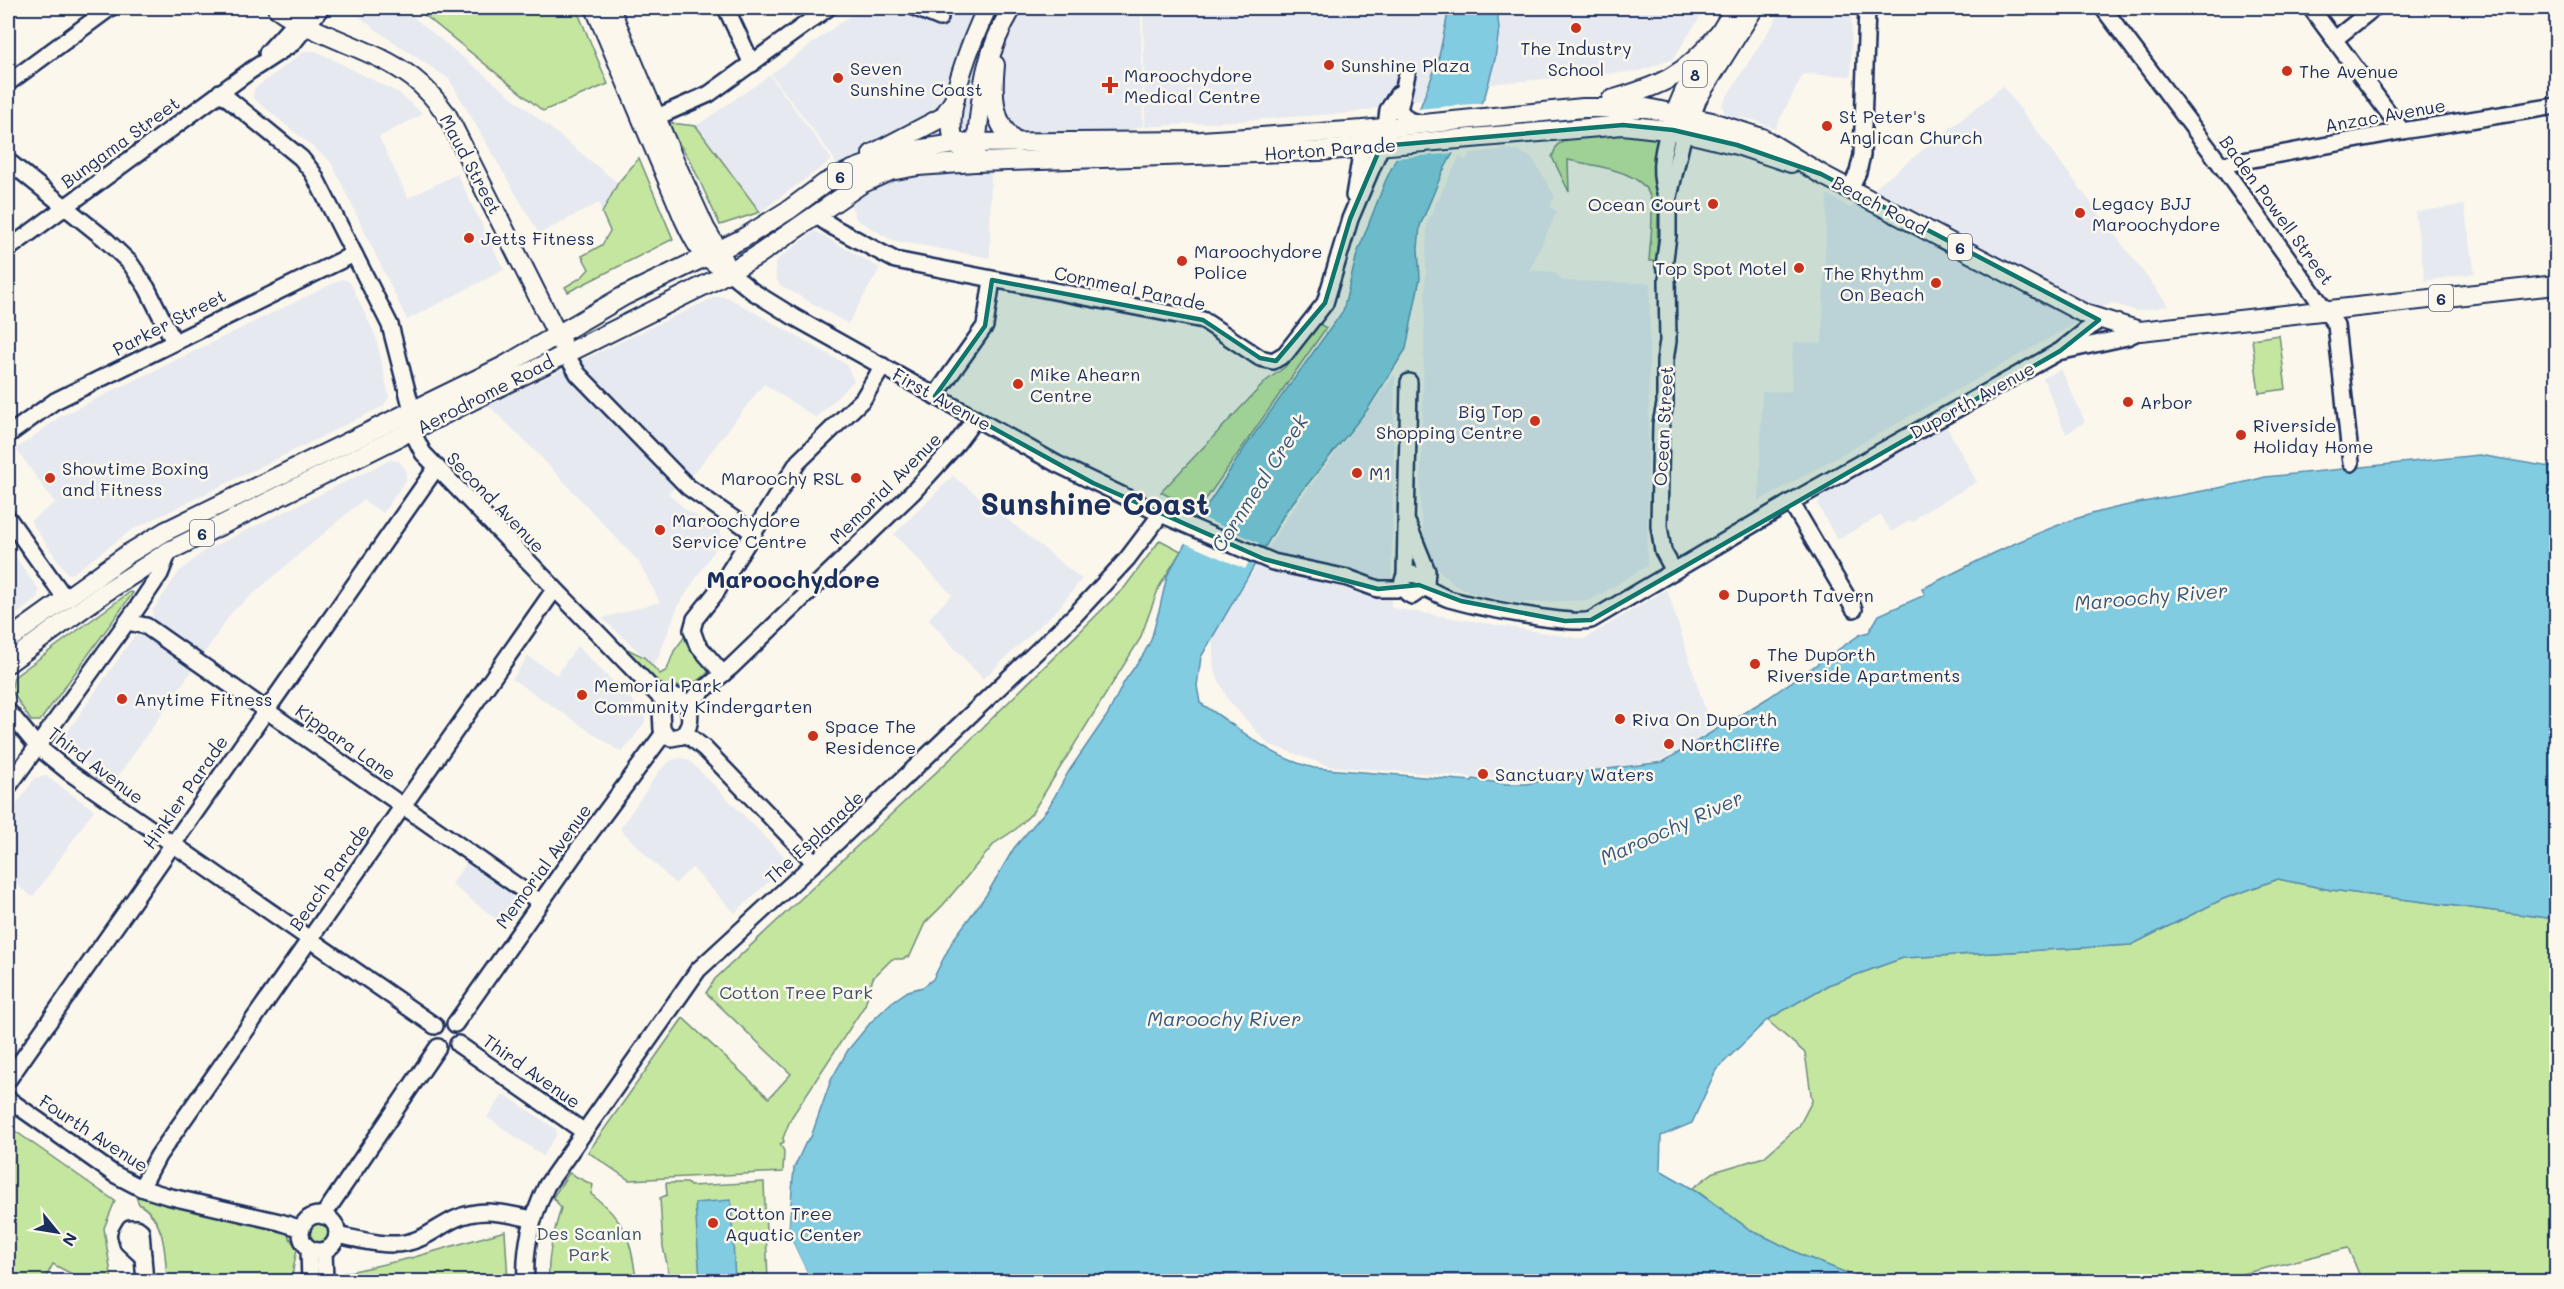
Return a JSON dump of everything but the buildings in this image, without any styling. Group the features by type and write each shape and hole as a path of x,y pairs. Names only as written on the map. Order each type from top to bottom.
{"main road":[{"name":"Maud Street","path":"277,8 304,18 391,64 412,78 432,96 447,115 566,354"},
{"name":"First Avenue","path":"595,8 695,242 713,253 729,272"},
{"name":"First Avenue","path":"610,8 705,228 713,253"},
{"path":"975,162 956,143 952,132 956,99 966,60 987,8"},
{"path":"975,162 982,84 991,52 1012,8"},
{"name":"8","path":"1679,123 1718,35 1735,8"},
{"name":"8","path":"1679,123 1754,8"},
{"path":"1002,26 994,76 995,107 1001,126 1017,143"},
{"path":"1583,108 1665,83 1699,58 1718,35"},
{"path":"852,170 887,144 943,117 956,99"},
{"name":"Horton Parade","path":"977,143 1201,141 1386,127 1583,108 1635,107 1679,123"},
{"path":"1519,114 1538,132"},
{"name":"Horton Parade","path":"975,162 1194,156 1362,148 1623,125 1679,123"},
{"name":"Beach Road","path":"1679,123 1821,174 2099,320"},
{"path":"1362,148 1371,136 1386,127 1394,144"},
{"name":"Aerodrome Road","path":"8,640 128,554 166,531 504,366 624,296 750,235 825,183 852,170 902,152 956,143 977,143"},
{"name":"Aerodrome Road","path":"8,663 112,587 169,551 729,272 762,252 851,189 890,171 975,162"},
{"name":"6","path":"2099,320 2140,332 2556,285"}],"street":[{"path":"8,83 110,8"},
{"name":"Bungama Street","path":"8,249 255,67 304,18 321,8"},
{"path":"726,8 752,64"},
{"path":"916,8 940,18"},
{"path":"1850,189 1858,172 1862,155 1867,8"},
{"name":"Baden Powell Street","path":"2103,8 2221,165 2336,325 2351,464"},
{"path":"2311,8 2402,130"},
{"path":"2335,39 2374,8"},
{"path":"657,117 709,94 823,9"},
{"path":"1386,127 1389,108 1405,80 1399,110 1413,123"},
{"name":"Second Avenue","path":"220,92 308,165 390,325 412,410 412,430 423,453 665,702"},
{"name":"Anzac Avenue","path":"2221,165 2402,130 2556,106"},
{"name":"Ocean Street","path":"1674,571 1663,551 1659,526 1661,424 1665,404 1665,360 1668,341 1666,272 1668,201 1679,123"},
{"name":"Cornmeal Parade","path":"1351,217 1394,144"},
{"name":"Cornmeal Parade","path":"815,215 888,257 928,268 1203,320 1260,358 1276,361 1285,354 1322,308 1329,293 1351,217 1362,148"},
{"path":"8,160 130,263 147,288 174,342"},
{"name":"Parker Street","path":"8,435 55,401 354,254"},
{"name":"First Avenue","path":"729,272 759,296 1057,465 1161,514"},
{"path":"935,396 985,326 992,280"},
{"name":"Duporth Avenue","path":"1425,584 1461,601 1564,621 1584,622 1791,502 2060,351 2099,320"},
{"path":"2060,351 2127,337 2140,332"},
{"name":"Maud Street","path":"566,354 578,374 677,477 754,532"},
{"path":"723,674 697,644 693,625 698,614 715,594 798,462 862,399 883,366"},
{"path":"1407,521 1427,571 1425,584 1412,596 1404,582 1409,382"},
{"name":"Memorial Avenue","path":"687,704 723,674 926,479 975,418"},
{"name":"Hinkler Parade","path":"8,1080 436,468"},
{"path":"1791,502 1854,609"},
{"path":"1161,514 1284,565 1351,579 1374,588 1404,582"},
{"name":"The Esplanade","path":"526,1281 526,1244 532,1219 547,1185 698,970 815,863 1075,615 1127,559 1161,514"},
{"path":"8,518 65,598"},
{"path":"8,788 160,574 169,551"},
{"name":"Beach Parade","path":"141,1188 158,1156 554,590"},
{"name":"Kippara Lane","path":"127,622 139,622 146,626 540,902"},
{"path":"678,697 687,704 690,720 682,736 671,738 664,733 660,716 665,702 678,697"},
{"name":"Third Avenue","path":"8,711 37,746 172,844 435,1026"},
{"name":"Memorial Avenue","path":"455,1024 540,902 664,733"},
{"path":"685,733 704,748 815,863"},
{"path":"442,1021 455,1024 461,1035 458,1044 450,1049 438,1047 433,1039 435,1026 442,1021"},
{"name":"Third Avenue","path":"458,1044 584,1131"},
{"path":"323,1216 438,1047"},
{"name":"Fourth Avenue","path":"8,1100 114,1174 141,1188 302,1229"},
{"path":"337,1235 393,1245 423,1238 455,1219 476,1212 492,1211 532,1219"},
{"path":"317,1249 333,1244 337,1235 332,1221 323,1216 312,1217 302,1229 303,1240 317,1249 325,1281"},
{"path":"310,1281 317,1249"},
{"path":"143,1257 145,1281"}],"highlighted area":[{"path":"1623,125 1673,130 1737,145 1821,174 2099,320 2060,351 1591,620 1565,621 1461,601 1419,585 1378,589 1264,559 1093,483 935,396 985,326 992,280 1203,320 1260,358 1276,361 1325,303 1350,219 1381,146"}],"shaded area":[{"path":"348,8 402,8 618,183 602,213 599,203 539,234 449,79 383,35"},
{"path":"860,8 1075,8 1077,13 1121,13 1121,8 1706,8 1673,59 1641,71 1499,83 1353,113 1145,127 1143,12 1128,12 1141,13 1143,126 991,171 990,258 891,240 856,219 833,157 771,74"},
{"path":"1783,8 1852,8 1851,76 1803,74 1775,129 1754,120 1725,115 1722,104"},
{"path":"305,51 316,51 399,93 423,114 379,137 408,198 457,174 504,270 407,320 331,162 253,98 254,89"},
{"path":"770,75 832,160 760,212 696,126"},
{"path":"2003,86 2169,306 2136,311 2112,303 1759,501 1762,392 1791,391 1793,342 1822,343 1827,194 1850,208"},
{"name":"Big Top Shopping Centre","path":"1504,149 1518,150 1533,159 1555,197 1550,207 1557,211 1530,270 1555,272 1563,281 1650,283 1647,566 1591,600 1518,603 1468,592 1454,585 1437,568 1425,541 1420,509 1427,222 1459,157 1466,160 1471,153"},
{"path":"2464,205 2475,273 2425,281 2415,212"},
{"path":"815,231 880,268 848,324 780,285 776,279 775,264 778,259"},
{"path":"342,279 350,282 376,337 389,397 384,406 132,530 72,574 67,573 30,521 55,503 16,449 61,416"},
{"path":"715,297 727,297 846,364 854,381 816,418 764,384 695,472 668,493 685,509 721,530 721,540 678,606 658,658 652,664 602,618 660,602 638,561 538,454 488,405"},
{"path":"2061,369 2085,422 2066,434 2043,378"},
{"path":"1395,374 1391,608 1584,639 1667,589 1712,731 1662,760 1525,781 1328,766 1268,744 1228,700 1214,670 1212,636 1290,513"},
{"path":"1946,425 1977,482 1918,516 1915,522 1909,521 1891,532 1881,515 1837,540 1818,505 1820,497"},
{"path":"390,460 399,461 406,470 406,480 383,513 363,500 232,612 203,655 153,620 152,611 179,572 204,551"},
{"path":"953,476 1082,579 1058,609 983,679 928,619 952,595 894,534"},
{"path":"8,547 39,590 37,599 8,621"},
{"path":"144,635 193,669 114,782 64,748 63,738 134,636"},
{"name":"Memorial Park Community Kindergarten","path":"577,646 644,712 645,722 622,753 512,679 528,656 557,675"},
{"path":"682,758 690,761 786,858 786,866 735,913 692,868 675,884 620,829 659,771 671,760"},
{"path":"46,776 94,810 33,897 8,879 8,817 35,778"},
{"path":"468,861 512,894 515,907 503,925 451,884"},
{"path":"504,1094 556,1129 557,1134 543,1156 487,1117"}],"green space":[{"path":"416,8 576,8 608,84 543,111"},
{"path":"670,123 696,126 760,212 720,225 690,160 670,130"},
{"path":"1575,135 1627,135 1657,138 1655,150 1658,201 1657,261 1649,261 1652,208 1647,191 1640,182 1604,167 1568,160 1569,192 1552,157 1557,145"},
{"path":"639,158 673,239 568,292 565,287 582,277 589,269 582,256 602,245 610,231 602,213 618,183"},
{"path":"1318,323 1326,328 1197,512 1161,492 1266,381 1285,367"},
{"path":"2279,335 2286,389 2259,393 2252,339"},
{"name":"Cotton Tree Park","path":"1160,540 1181,551 1159,587 1140,639 1032,813 1016,829 995,843 925,923 910,956 892,959 873,978 865,1005 791,1118 783,1138 784,1142 780,1144 784,1151 783,1172 629,1180 588,1152 683,1018 769,1098 791,1074 706,993 715,979 962,748 1125,587"},
{"path":"130,592 133,593 40,721 31,721 11,690 14,677"},
{"path":"688,632 693,650 708,667 708,672 704,676 689,684 667,686 658,682 650,677 621,646 644,657 660,674 667,670 674,651"},
{"path":"2278,879 2331,890 2556,919 2556,1281 2362,1281 2348,1248 2234,1276 2231,1281 1864,1280 1804,1256 1749,1229 1693,1188 1714,1172 1764,1157 1799,1126 1812,1101 1805,1053 1767,1020 1828,985 1903,958 2131,945 2223,899"},
{"path":"8,1126 115,1201 104,1228 112,1281 85,1281 53,1264 44,1281 8,1281"},
{"name":"Des Scanlan Park","path":"569,1173 593,1185 591,1194 619,1222 629,1242 636,1281 549,1281 550,1253 561,1208 553,1197"},
{"name":"Cotton Tree Aquatic Center","path":"764,1182 768,1281 669,1281 663,1247 660,1198 667,1195 666,1183 687,1183 690,1186"},
{"path":"135,1194 286,1232 297,1249 291,1281 167,1281 164,1249 159,1228 148,1211 139,1204"},
{"path":"319,1220 328,1224 332,1233 328,1242 319,1246 310,1242 306,1233 310,1224"},
{"path":"505,1231 508,1281 340,1281 340,1274 411,1258"}],"water":[{"name":"Maroochy River","path":"1449,8 1497,8 1499,29 1495,59 1485,96 1442,173 1420,226 1418,249 1420,278 1406,349 1367,410 1286,511 1201,657 1197,686 1200,703 1268,749 1297,763 1314,768 1527,784 1583,772 1663,762 1768,698 1861,634 1869,632 1879,615 1925,595 1922,589 2053,527 2119,507 2265,477 2479,455 2556,468 2556,919 2331,890 2278,879 2223,899 2131,945 1903,958 1828,985 1767,1020 1716,1070 1692,1123 1661,1136 1660,1170 1693,1189 1749,1229 1804,1256 1864,1280 1875,1281 811,1282 788,1233 794,1168 806,1142 811,1137 831,1080 848,1050 871,1022 892,1002 908,991 923,987 933,979 953,940 987,894 1014,848 1048,808 1069,771 1108,714 1124,682 1151,640 1167,576 1203,512 1245,447 1343,311 1357,254 1385,182 1421,105 1438,61"},
{"path":"731,1200 735,1281 700,1281 695,1203"}],"pier":[{"path":"1484,103 1457,153 1394,158 1416,109"},
{"path":"1199,516 1259,543 1245,569 1183,542"},
{"path":"793,1164 788,1233 811,1281 805,1279 785,1234"}],"place":[{"name":"The Industry School","path":"1576,28"},
{"name":"Sunshine Plaza","path":"1329,65"},
{"name":"The Avenue","path":"2287,71"},
{"name":"Seven Sunshine Coast","path":"838,78"},
{"name":"Maroochydore Medical Centre","path":"1110,85"},
{"name":"St Peter's Anglican Church","path":"1827,126"},
{"name":"Ocean Court","path":"1713,204"},
{"name":"Legacy BJJ Maroochydore","path":"2080,213"},
{"name":"Jetts Fitness","path":"469,238"},
{"name":"Maroochydore Police","path":"1182,261"},
{"name":"Top Spot Motel","path":"1799,268"},
{"name":"The Rhythm On Beach","path":"1936,283"},
{"name":"Mike Ahearn Centre","path":"1018,384"},
{"name":"Arbor","path":"2128,402"},
{"name":"Big Top Shopping Centre","path":"1535,421"},
{"name":"Riverside Holiday Home","path":"2241,435"},
{"name":"M1","path":"1357,473"},
{"name":"Showtime Boxing and Fitness","path":"50,478"},
{"name":"Maroochy RSL","path":"856,478"},
{"name":"Maroochydore Service Centre","path":"660,530"},
{"name":"Duporth Tavern","path":"1724,595"},
{"name":"The Duporth Riverside Apartments","path":"1755,664"},
{"name":"Memorial Park Community Kindergarten","path":"582,695"},
{"name":"Anytime Fitness","path":"122,699"},
{"name":"Riva On Duporth","path":"1620,719"},
{"name":"Space The Residence","path":"813,736"},
{"name":"NorthCliffe","path":"1669,744"},
{"name":"Sanctuary Waters","path":"1483,774"},
{"name":"Cotton Tree Aquatic Center","path":"713,1223"}],"district":[{"name":"Sunshine Coast","path":"1095,503"},
{"name":"Maroochydore","path":"793,578"}],"water label":[{"name":"Cornmeal Creek","path":"1259,483"}]}
